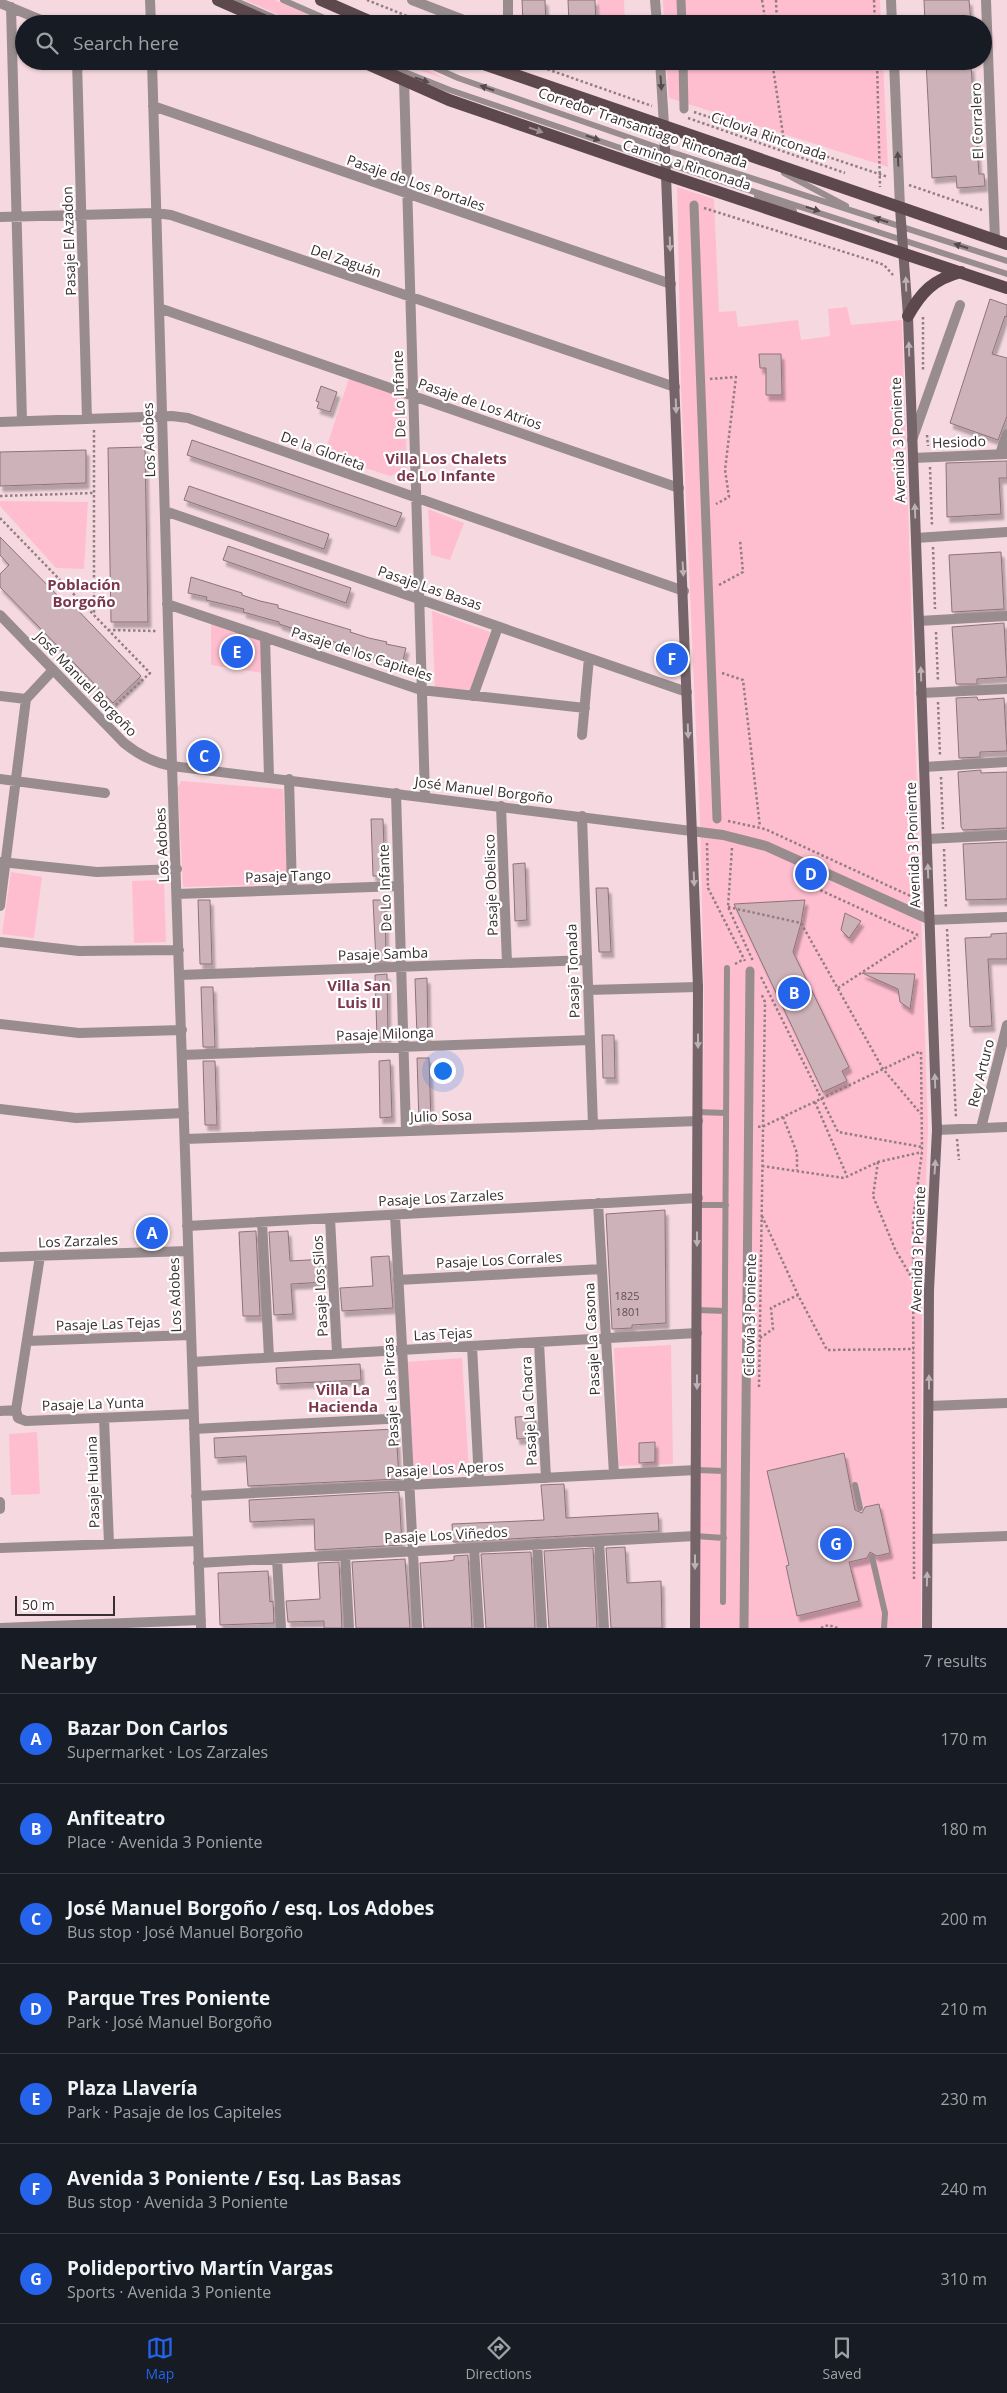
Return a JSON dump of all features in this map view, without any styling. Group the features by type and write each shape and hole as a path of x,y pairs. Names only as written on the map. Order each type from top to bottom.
{"main road":[{"path":"218,0 252,15"},
{"path":"321,0 355,15"},
{"name":"Camino a Rinconada","path":"381,70 449,100 666,169 856,237 1007,288"},
{"name":"Camino a Rinconada","path":"515,70 664,125 1001,242"},
{"path":"664,125 684,591 698,987 695,1628"},
{"name":"Avenida 3 Poniente","path":"900,208 908,316 937,1130 930,1241 927,1628"},
{"path":"908,316 928,287 942,278 961,272"}],"street":[{"path":"150,0 151,15"},
{"path":"412,0 452,15"},
{"path":"444,0 444,12"},
{"path":"508,0 508,15"},
{"path":"655,0 656,15"},
{"path":"681,0 682,15"},
{"path":"891,0 892,15"},
{"name":"El Corralero","path":"986,0 987,15"},
{"path":"0,3 29,15"},
{"path":"10,7 22,421"},
{"name":"Pasaje El Azadon","path":"77,70 90,419"},
{"name":"Los Adobes","path":"152,70 172,766 178,894 190,1335 201,1624"},
{"path":"661,70 664,125"},
{"path":"683,70 685,113"},
{"name":"Avenida 3 Poniente","path":"894,70 900,208"},
{"name":"El Corralero","path":"989,70 994,215 1001,242"},
{"name":"De Lo Infante","path":"404,80 424,796"},
{"name":"Pasaje de Los Portales","path":"153,106 407,195 671,284"},
{"path":"694,205 717,818"},
{"name":"Del Zaguán","path":"0,217 156,213 171,215 675,387"},
{"path":"912,441 960,305"},
{"name":"Pasaje de Los Atrios","path":"159,308 679,488"},
{"name":"De la Glorieta","path":"0,422 180,416 684,591"},
{"path":"1004,454 1007,434"},
{"name":"Hesiodo","path":"913,458 1004,454"},
{"name":"Pasaje Las Basas","path":"165,510 687,692"},
{"path":"916,538 1007,532"},
{"name":"Pasaje de los Capiteles","path":"167,604 421,690 584,708"},
{"name":"José Manuel Borgoño","path":"0,615 100,719 134,751 154,762 172,766 692,830 755,842 930,920 1007,917"},
{"path":"919,621 1007,616"},
{"path":"473,696 498,627"},
{"path":"265,637 268,777"},
{"path":"582,735 589,658"},
{"path":"0,906 3,862 16,782 26,699 54,670"},
{"path":"921,693 1007,688"},
{"path":"0,696 26,699"},
{"path":"924,767 1007,762"},
{"path":"289,779 292,890"},
{"path":"0,780 105,793"},
{"name":"De Lo Infante","path":"396,793 406,1131"},
{"name":"Pasaje Obelisco","path":"501,806 507,963"},
{"name":"Pasaje Tonada","path":"582,816 592,1125"},
{"path":"927,839 1007,835"},
{"path":"3,862 97,872 177,869"},
{"name":"Pasaje Tango","path":"178,894 399,886"},
{"path":"0,942 79,952 179,950"},
{"name":"Pasaje Samba","path":"180,974 587,960"},
{"path":"744,1628 748,1165 755,970"},
{"path":"588,990 698,987"},
{"path":"0,1024 79,1033 182,1030"},
{"name":"Rey Arturo","path":"981,1128 1007,1025"},
{"name":"Pasaje Milonga","path":"182,1055 590,1040"},
{"path":"0,1109 76,1118 184,1113"},
{"name":"Julio Sosa","path":"185,1139 592,1125 698,1117"},
{"path":"937,1130 1007,1127"},
{"name":"Pasaje Los Zarzales","path":"187,1226 598,1203 698,1202"},
{"name":"Pasaje La Casona","path":"598,1203 614,1474"},
{"name":"Pasaje Las Pircas","path":"395,1215 417,1628"},
{"name":"Pasaje Los Silos","path":"330,1218 337,1353"},
{"path":"262,1222 269,1357"},
{"name":"Los Zarzales","path":"0,1257 188,1251"},
{"path":"0,1411 16,1410 40,1256"},
{"name":"Pasaje Los Corrales","path":"398,1280 602,1269"},
{"name":"Las Tejas","path":"192,1362 697,1333"},
{"name":"Pasaje Las Tejas","path":"26,1341 190,1335"},
{"name":"Pasaje La Chacra","path":"539,1342 546,1478"},
{"path":"472,1346 479,1481"},
{"path":"929,1406 1007,1403"},
{"name":"Pasaje La Yunta","path":"16,1410 18,1418 26,1421 193,1414"},
{"name":"Pasaje Huaina","path":"104,1418 109,1544"},
{"path":"194,1430 406,1418"},
{"name":"Pasaje Los Aperos","path":"196,1496 696,1470"},
{"name":"Pasaje Los Viñedos","path":"198,1563 695,1536"},
{"path":"928,1539 1007,1536"},
{"path":"0,1548 198,1541"},
{"path":"599,1541 604,1628"},
{"path":"537,1544 542,1628"},
{"path":"474,1548 479,1628"},
{"path":"345,1555 349,1628"},
{"path":"277,1559 281,1628"},
{"path":"0,1628 201,1624"}],"lane":[{"path":"234,0 269,15"},
{"path":"283,0 317,15"},
{"name":"Corredor Transantiago Rinconada","path":"400,70 666,169 719,179 1007,274"},
{"name":"Corredor Transantiago Rinconada","path":"440,70 458,78 665,150 1007,261"},
{"name":"Corredor Transantiago Rinconada","path":"755,157 860,214"},
{"name":"Corredor Transantiago Rinconada","path":"719,179 856,237"},
{"path":"723,1602 727,968"},
{"path":"698,1117 726,1113"},
{"path":"698,1202 726,1205"},
{"path":"697,1310 725,1311"},
{"path":"696,1470 724,1470"},
{"path":"855,1485 860,1508"},
{"path":"695,1536 724,1538"},
{"path":"872,1557 885,1613 884,1628"}],"path":[{"path":"367,0 404,15"},
{"path":"762,0 764,15"},
{"path":"776,0 777,15"},
{"path":"874,0 875,15"},
{"path":"550,70 663,110"},
{"path":"773,70 784,142"},
{"path":"877,70 881,175"},
{"path":"685,113 784,142 994,215"},
{"name":"Ciclovia Rinconada","path":"685,113 852,176"},
{"path":"871,182 899,194"},
{"path":"694,205 873,261 884,265 894,276 906,275"},
{"path":"923,311 923,380"},
{"path":"701,380 736,377 726,470 729,497 706,509"},
{"path":"924,410 929,457 947,920 959,1160"},
{"path":"90,419 94,493 94,615"},
{"path":"0,496 94,493"},
{"path":"0,518 150,673 100,719"},
{"path":"708,590 743,572 740,540"},
{"path":"108,630 168,631"},
{"path":"712,670 743,680 760,827"},
{"path":"717,818 760,827 917,899 917,889"},
{"path":"738,850 731,848 728,907 755,970 838,1132 922,1147"},
{"path":"802,874 807,884 918,936 838,988"},
{"path":"728,907 802,923 883,1069 922,1115"},
{"name":"Ciclovía 3 Poniente","path":"758,1390 765,1002"},
{"path":"749,1127 764,1126 921,1051"},
{"path":"814,1102 847,1176"},
{"path":"784,1117 797,1152 797,1171"},
{"path":"748,1165 844,1178 878,1162 922,1152"},
{"path":"878,1162 872,1196 895,1249 913,1282"},
{"path":"762,1215 798,1295 827,1350 914,1349"},
{"path":"760,1338 773,1329 771,1308 798,1295"},
{"path":"821,1628 828,1625 838,1628"}],"shaded area":[{"path":"245,0 275,0 310,15 279,15"},
{"path":"597,0 624,0 625,15 598,15"},
{"path":"663,0 880,0 881,15 664,15"},
{"path":"420,70 428,70 447,80"},
{"path":"667,70 883,70 888,167 669,98"},
{"path":"677,187 714,199 719,312 736,311 738,327 798,320 801,340 830,336 828,309 847,307 851,325 902,320 928,1128 922,1280 921,1628 698,1628 704,993 700,823 681,387"},
{"path":"349,378 405,396 407,471 390,476 324,455"},
{"path":"0,501 88,502 84,569 56,568 0,506"},
{"path":"428,509 464,523 450,560 431,555"},
{"path":"432,611 490,632 471,690 435,688"},
{"path":"211,623 263,640 263,673 211,665"},
{"path":"181,781 283,789 288,884 183,887 178,787"},
{"path":"11,872 42,877 34,938 2,934"},
{"path":"164,880 166,942 134,943 132,881"},
{"path":"671,1345 673,1464 619,1466 614,1348"},
{"path":"462,1358 469,1472 413,1476 406,1362"},
{"path":"37,1432 40,1494 11,1495 9,1434"}],"building":[{"path":"522,0 545,0 546,15 523,15"},
{"path":"568,0 595,0 596,15 569,15"},
{"path":"924,0 969,0 970,15 925,15"},
{"path":"926,70 971,70 979,174 984,174 985,186 957,188 956,176 932,178"},
{"path":"990,299 1007,305 1007,317 1005,316 992,354 1007,358 1007,416 998,440 950,423"},
{"path":"759,354 781,354 782,395 766,395 766,368 760,368"},
{"path":"321,386 337,392 330,412 317,408 319,402 316,401"},
{"path":"192,440 402,513 396,527 187,455"},
{"path":"145,447 148,622 111,622 108,448"},
{"path":"86,450 86,483 0,486 0,452"},
{"path":"1007,461 1007,478 999,478 1001,514 947,517 946,463"},
{"path":"189,486 329,534 324,549 184,500"},
{"path":"0,537 65,603 68,600 141,676 113,703 0,587 0,574 9,565 0,555"},
{"path":"228,546 351,588 346,603 223,560"},
{"path":"1001,552 1004,609 952,612 949,555"},
{"path":"191,577 242,593 242,595 260,601 278,605 278,608 351,630 350,632 387,642 386,644 406,648 402,664 279,624 279,622 243,612 244,609 206,600 207,597 188,593"},
{"path":"1004,623 1007,677 977,679 977,684 956,684 952,627"},
{"path":"977,697 978,700 1004,698 1007,751 980,752 980,757 959,758 956,698"},
{"path":"981,770 981,773 1007,772 1007,828 963,830 961,827 958,772"},
{"path":"371,819 383,819 385,876 373,876"},
{"path":"1007,842 1007,899 966,900 963,844"},
{"path":"525,863 527,920 515,921 513,864"},
{"path":"596,888 608,888 611,952 599,952"},
{"path":"198,900 210,900 212,964 200,964"},
{"path":"373,900 385,900 386,961 376,961"},
{"path":"805,900 793,952 849,1067 842,1071 847,1081 823,1092 734,904"},
{"path":"845,913 861,921 849,938 841,930"},
{"path":"1007,933 1007,959 988,959 992,1026 970,1027 965,938 991,937 991,934"},
{"path":"862,973 915,974 910,1009 900,1002 898,989"},
{"path":"387,974 388,1037 377,1038 375,975"},
{"path":"427,978 428,1035 417,1036 415,979"},
{"path":"201,987 213,987 215,1047 203,1047"},
{"path":"602,1035 614,1035 615,1078 603,1078"},
{"path":"417,1058 429,1058 431,1122 419,1123"},
{"path":"390,1060 392,1117 380,1118 379,1061"},
{"path":"203,1061 215,1061 217,1125 205,1125"},
{"path":"665,1210 666,1323 632,1325 632,1328 612,1329 606,1214"},
{"path":"256,1231 260,1316 243,1316 239,1232"},
{"path":"288,1231 290,1261 325,1259 326,1282 291,1284 293,1314 274,1315 269,1232"},
{"path":"389,1256 393,1308 342,1311 340,1288 373,1286 371,1257"},
{"path":"360,1364 361,1380 277,1384 276,1368"},
{"path":"535,1416 536,1438 517,1439 515,1417"},
{"path":"396,1429 399,1479 248,1486 246,1456 215,1458 214,1438"},
{"path":"655,1442 655,1462 639,1463 639,1443"},
{"path":"844,1453 855,1510 862,1513 865,1507 879,1504 890,1553 877,1556 870,1552 867,1558 849,1562 859,1601 797,1616 786,1566 789,1565 767,1471"},
{"path":"564,1484 566,1518 658,1513 659,1531 453,1542 452,1524 544,1520 541,1485"},
{"path":"399,1492 402,1545 315,1550 314,1519 250,1522 249,1500"},
{"path":"625,1547 627,1583 661,1581 662,1628 611,1628 606,1548"},
{"path":"593,1548 597,1628 549,1628 544,1551"},
{"path":"531,1552 535,1628 486,1628 481,1554"},
{"path":"468,1555 472,1628 424,1628 420,1563 454,1560 454,1556"},
{"path":"405,1559 410,1628 356,1628 352,1562"},
{"path":"339,1562 342,1628 324,1628 324,1621 288,1622 286,1601 320,1599 318,1563"},
{"path":"268,1571 270,1602 273,1601 274,1623 220,1625 218,1573"}],"place":[{"name":"Plaza Llavería","path":"237,652"},
{"name":"Avenida 3 Poniente / Esq. Las Basas","path":"672,659"},
{"name":"José Manuel Borgoño / esq. Los Adobes","path":"204,756"},
{"name":"Parque Tres Poniente","path":"811,874"},
{"name":"Anfiteatro","path":"794,993"},
{"name":"Bazar Don Carlos","path":"152,1233"},
{"name":"Polideportivo Martín Vargas","path":"836,1544"}],"district":[{"name":"Villa Los Chalets de Lo Infante","path":"446,468"},
{"name":"Población Borgoño","path":"84,594"},
{"name":"Villa San Luis II","path":"359,994"},
{"name":"Villa La Hacienda","path":"343,1398"}]}
